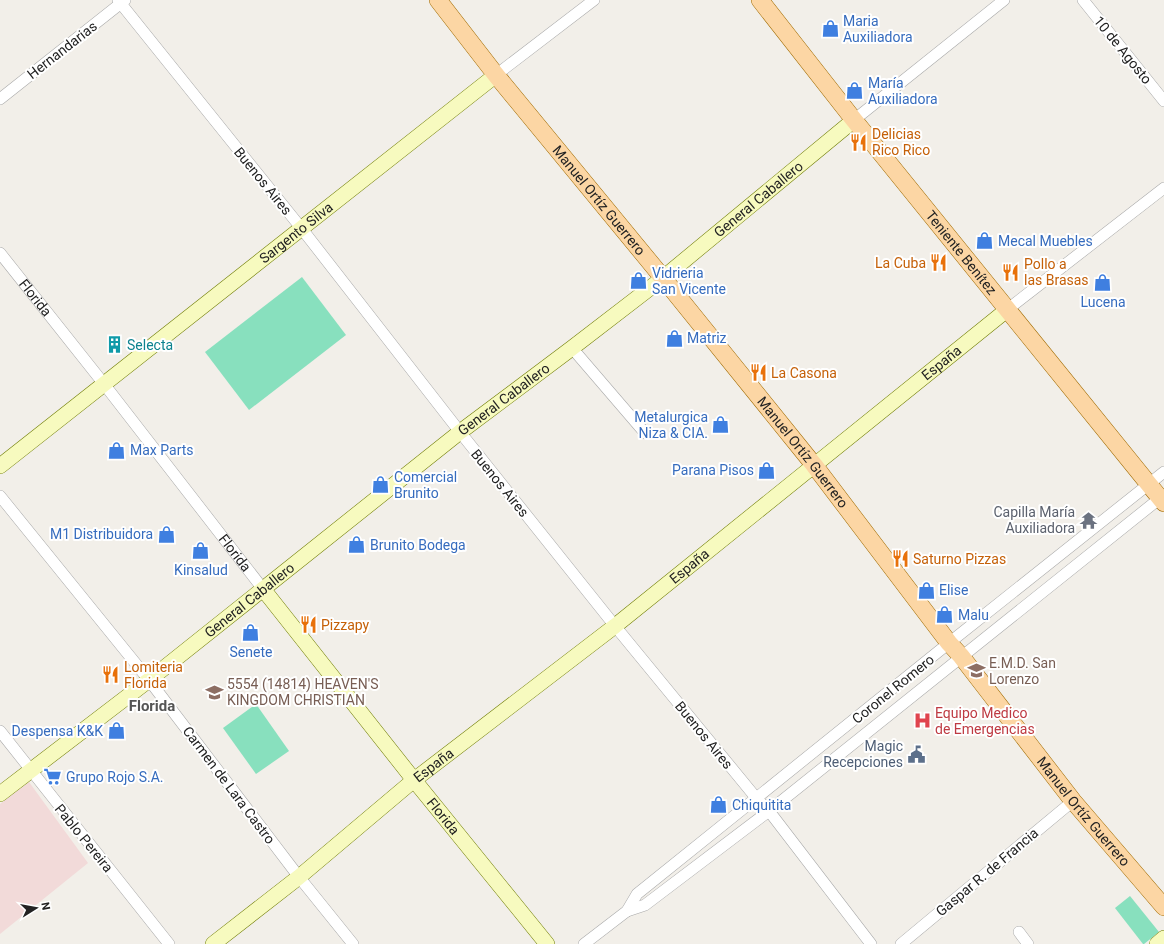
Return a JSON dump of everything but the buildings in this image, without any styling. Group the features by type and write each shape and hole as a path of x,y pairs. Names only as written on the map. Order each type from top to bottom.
{"main road":[{"name":"Manuel Ortíz Guerrero","path":"438,0 496,75 814,465 949,643 961,656 1074,801 1164,907"},
{"name":"Teniente Benítez","path":"760,0 854,120 1149,484 1163,499"}],"street":[{"name":"Sargento Silva","path":"0,466 496,75 594,0"},
{"name":"General Caballero","path":"0,794 149,680 460,432 663,278 854,120 1004,0"},
{"name":"10 de Agosto","path":"1083,0 1164,100"},
{"name":"Hernandarias","path":"0,99 121,1"},
{"name":"Buenos Aires","path":"121,1 302,229 460,432 615,626 757,799 769,811 871,944"},
{"name":"España","path":"214,944 299,877 414,780 615,626 1008,309 1164,188"},
{"name":"Florida","path":"0,253 414,780 547,944"},
{"path":"572,348 645,433"},
{"name":"Coronel Romero","path":"584,944 627,910 637,894 1164,472"},
{"name":"Carmen de Lara Castro","path":"0,496 149,680 299,877 353,944"},
{"name":"Coronel Romero","path":"627,910 645,905 769,811 961,656 1163,499"},
{"name":"Pablo Pereira","path":"0,731 170,944"},
{"name":"Gaspar R. de Francia","path":"901,944 1074,801"},
{"path":"682,858 691,870"},
{"path":"1019,932 1028,944"},
{"path":"1157,944 1164,938"}],"shaded area":[{"path":"29,782 88,863 0,934 0,804"}],"green space":[{"path":"302,277 346,335 249,410 205,352"},
{"path":"256,704 289,751 256,774 223,728"},
{"path":"1130,896 1159,932 1144,944 1115,908"}],"place":[{"name":"Maria Auxiliadora","path":"830,29"},
{"name":"María Auxiliadora","path":"855,91"},
{"name":"Delicias Rico Rico","path":"859,142"},
{"name":"Mecal Muebles","path":"985,241"},
{"name":"La Cuba","path":"939,263"},
{"name":"Pollo a las Brasas","path":"1011,272"},
{"name":"Vidrieria San Vicente","path":"639,281"},
{"name":"Lucena","path":"1103,282"},
{"name":"Matriz","path":"674,338"},
{"name":"Selecta","path":"114,345"},
{"name":"La Casona","path":"758,373"},
{"name":"Metalurgica Niza & CIA.","path":"721,425"},
{"name":"Max Parts","path":"117,450"},
{"name":"Parana Pisos","path":"767,470"},
{"name":"Comercial Brunito","path":"381,485"},
{"name":"Capilla María Auxiliadora","path":"1088,520"},
{"name":"M1 Distribuidora","path":"166,534"},
{"name":"Brunito Bodega","path":"357,545"},
{"name":"Kinsalud","path":"201,550"},
{"name":"Saturno Pizzas","path":"900,559"},
{"name":"Elise","path":"926,590"},
{"name":"Malu","path":"945,615"},
{"name":"Pizzapy","path":"308,625"},
{"name":"Senete","path":"251,632"},
{"name":"E.M.D. San Lorenzo","path":"976,671"},
{"name":"Lomiteria Florida","path":"111,675"},
{"name":"5554 (14814) HEAVEN'S KINGDOM CHRISTIAN","path":"214,692"},
{"name":"Equipo Medico de Emergencias","path":"922,721"},
{"name":"Despensa K&K","path":"116,731"},
{"name":"Magic Recepciones","path":"916,754"},
{"name":"Grupo Rojo S.A.","path":"53,777"},
{"name":"Chiquitita","path":"719,805"}],"district":[{"name":"Florida","path":"152,706"}]}
